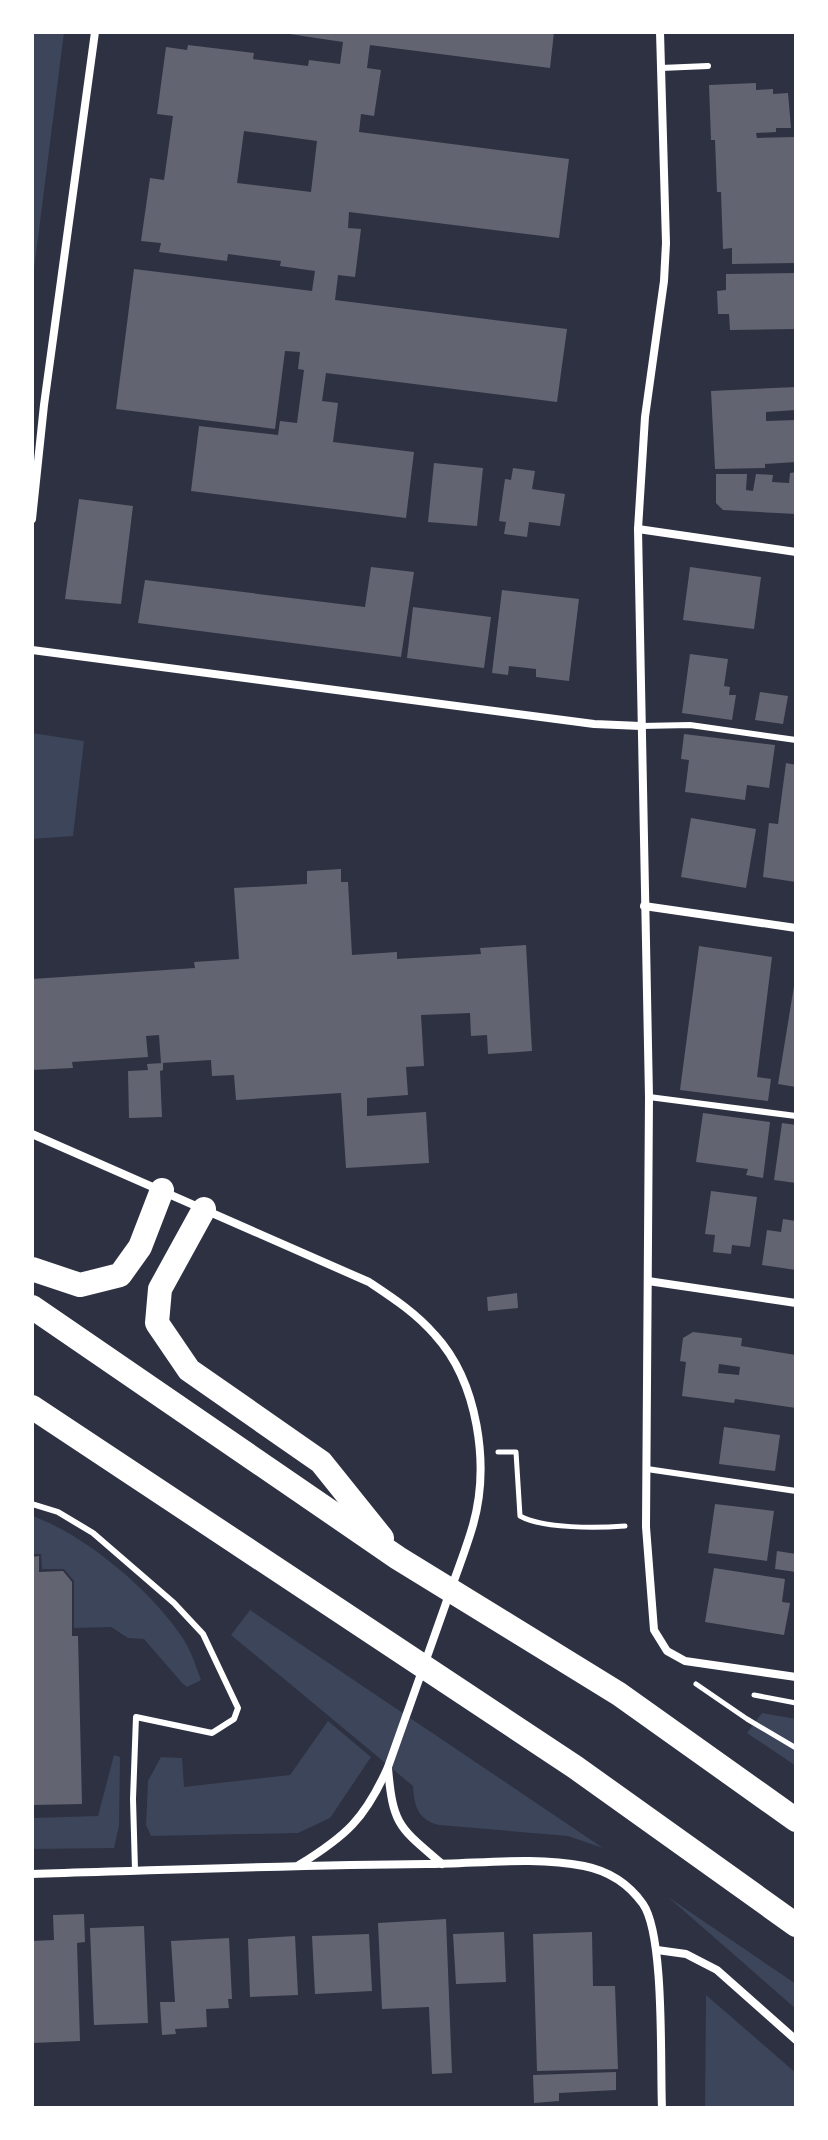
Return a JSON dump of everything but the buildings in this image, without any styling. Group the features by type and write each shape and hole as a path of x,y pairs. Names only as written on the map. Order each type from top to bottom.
{"highway":[{"path":"32,1269 80,1285 120,1275 140,1247 162,1190"},
{"path":"204,1209 160,1289 157,1323 189,1370 321,1462 398,1558"},
{"path":"32,1307 398,1558 619,1694 796,1820"},
{"path":"32,1407 562,1758 796,1925"}],"street":[{"path":"32,519 44,405 95,32"},
{"path":"660,32 666,243 664,281 645,417 638,529 649,1097 646,1527 654,1630 667,1651 685,1661 796,1677"},
{"path":"32,403 44,405"},
{"path":"638,529 796,552"},
{"path":"32,650 594,724 641,726"},
{"path":"644,906 796,928"},
{"path":"32,1134 369,1282 410,1310 438,1337 457,1368 473,1407 480,1470 474,1524 388,1767 376,1795 357,1822 330,1846 299,1865"},
{"path":"648,1281 796,1303"},
{"path":"388,1767 395,1818 406,1833 442,1864"},
{"path":"32,1874 299,1865 543,1862 584,1866 607,1873 624,1882 644,1906 651,1922 657,1950 662,2108"},
{"path":"657,1950 686,1954 717,1970 796,2040"}],"lane":[{"path":"661,68 708,66"},
{"path":"641,726 690,725 796,740"},
{"path":"649,1097 796,1116"},
{"path":"647,1469 796,1491"},
{"path":"32,1504 58,1512 93,1533 174,1603 203,1634 238,1708 234,1719 212,1733 136,1717 133,1799 135,1870"}],"path":[{"path":"516,1452 520,1516 529,1521 595,1527 630,1526"},
{"path":"728,1707 796,1748"},
{"path":"787,1742 796,1741"}],"shaded area":[{"path":"32,32 64,32 32,286"},
{"path":"32,733 84,741 73,836 32,839"},
{"path":"32,1516 74,1536 137,1585 184,1640 201,1680 187,1687 144,1639 128,1638 111,1627 74,1628 74,1581 64,1569 42,1569 41,1554 32,1554"},
{"path":"250,1610 603,1848 568,1836 439,1825 426,1820 416,1806 413,1786 231,1635"},
{"path":"762,1713 796,1719 796,1766 747,1733"},
{"path":"328,1721 371,1757 330,1818 298,1833 151,1836 146,1825 148,1781 161,1757 182,1758 184,1787 290,1775"},
{"path":"114,1755 120,1757 119,1826 114,1848 32,1849 32,1818 98,1816"},
{"path":"668,1897 796,1984 796,2009"},
{"path":"706,1995 796,2073 796,2108 705,2108"}]}
